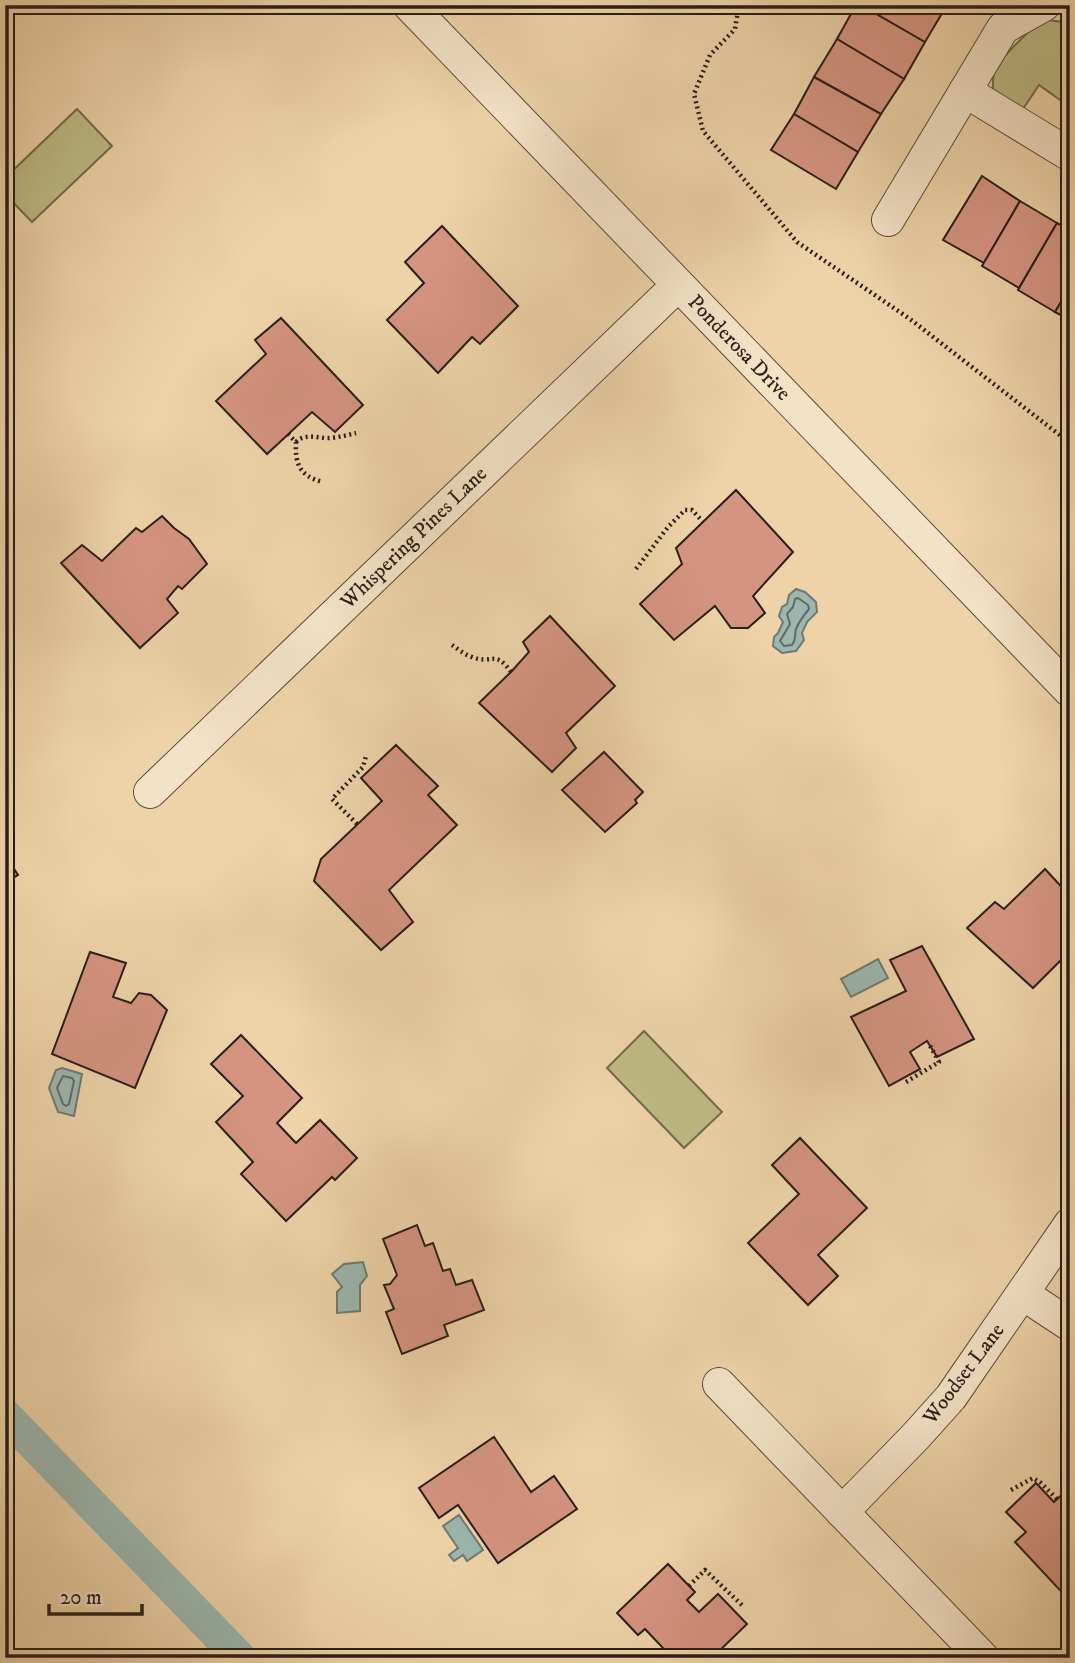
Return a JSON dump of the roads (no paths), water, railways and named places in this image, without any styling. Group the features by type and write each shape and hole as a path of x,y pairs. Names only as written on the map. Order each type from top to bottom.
{"street":[{"name":"Ponderosa Drive","path":"409,5 1070,691"},
{"path":"888,220 1003,28 1044,5"},
{"path":"965,91 1070,155"},
{"name":"Whispering Pines Lane","path":"150,792 678,285"},
{"name":"Woodset Lane","path":"842,1512 951,1397 1070,1224"},
{"path":"1023,1294 1070,1325"},
{"path":"719,1384 983,1658"}],"water":[{"path":"796,589 805,592 816,602 817,612 807,622 802,633 804,640 796,651 782,653 773,646 774,637 783,622 779,616 782,607 787,604 789,595"},
{"path":"878,959 888,978 851,997 841,979"},
{"path":"62,1068 82,1074 74,1116 58,1112 49,1088 56,1070"},
{"path":"363,1262 367,1276 360,1285 360,1311 337,1313 337,1292 342,1287 332,1274 344,1264"},
{"path":"459,1515 483,1550 467,1561 463,1555 454,1561 449,1555 458,1548 443,1526"}],"waterway":[{"path":"5,1415 240,1658"}]}
